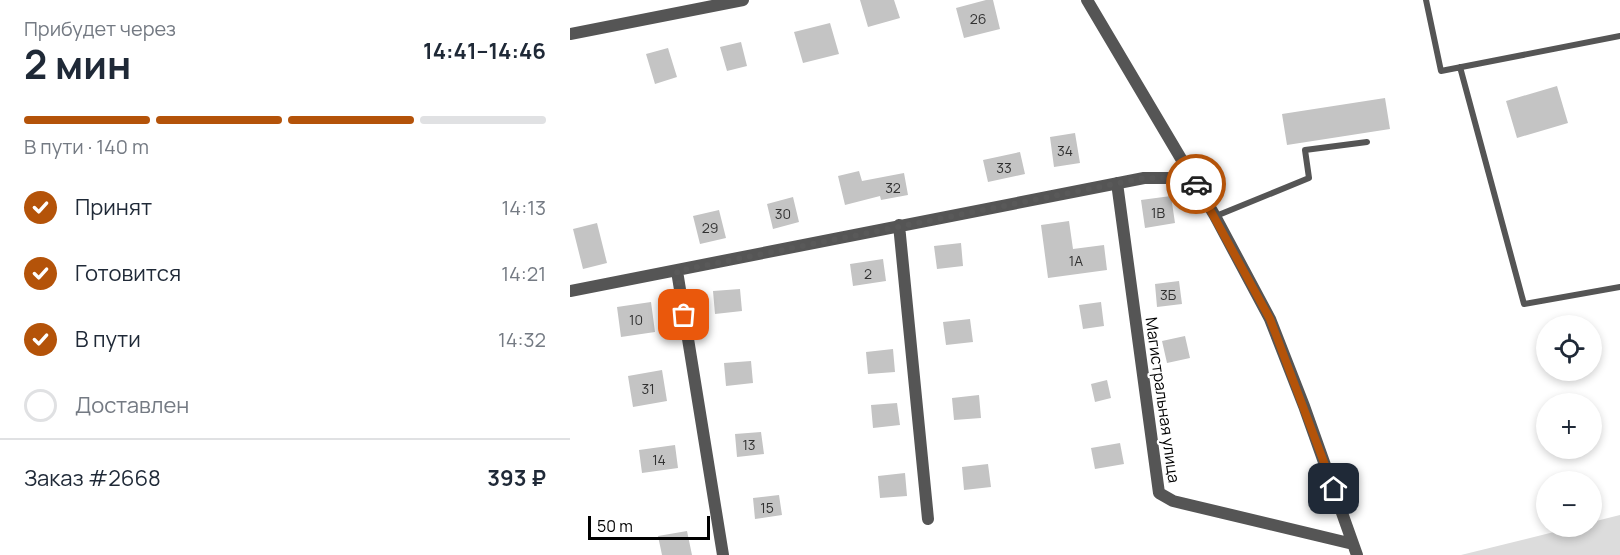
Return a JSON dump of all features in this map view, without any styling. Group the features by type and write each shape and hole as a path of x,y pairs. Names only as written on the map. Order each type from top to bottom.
{"street":[{"path":"570,34 743,0"},
{"path":"1087,0 1215,216 1270,319 1355,549"},
{"path":"570,291 1144,178 1192,178"},
{"name":"Магистральная улица","path":"1117,183 1159,493 1173,501 1355,549"},
{"path":"898,225 928,519"},
{"path":"677,271 723,555"}],"lane":[{"path":"1426,0 1441,71 1620,36"},
{"path":"1460,67 1524,304 1620,287"},
{"path":"1215,216 1309,178 1305,150 1367,142"}],"shaded area":[{"path":"1620,515 1620,555 1461,555 1536,536 1602,537 1602,520"}],"building":[{"path":"860,0 894,0 900,18 868,27"},
{"path":"993,0 1000,29 964,38 956,8"},
{"path":"830,23 839,54 803,63 794,32"},
{"path":"741,42 747,66 727,71 720,47"},
{"path":"668,48 677,77 655,84 646,54"},
{"path":"1557,86 1568,123 1517,138 1506,101"},
{"path":"1385,98 1390,129 1287,145 1282,114"},
{"path":"1075,133 1080,163 1054,167 1050,137"},
{"path":"1020,152 1025,174 988,182 983,160"},
{"path":"859,171 862,181 904,173 908,195 881,200 880,196 845,205 838,176"},
{"path":"1171,196 1175,223 1145,228 1141,200"},
{"path":"793,197 799,222 773,229 767,204"},
{"path":"719,210 726,238 700,244 693,216"},
{"path":"1069,221 1073,249 1104,245 1107,270 1048,278 1041,225"},
{"path":"597,223 607,263 583,269 573,229"},
{"path":"961,243 963,266 937,269 934,246"},
{"path":"883,259 886,281 853,286 850,264"},
{"path":"1179,281 1182,304 1157,307 1155,284"},
{"path":"740,289 742,311 715,314 713,291"},
{"path":"651,302 655,332 621,337 617,307"},
{"path":"1101,302 1104,326 1083,329 1079,305"},
{"path":"970,319 973,342 946,345 943,322"},
{"path":"1185,336 1190,358 1167,363 1162,341"},
{"path":"893,349 895,372 868,374 866,352"},
{"path":"751,361 753,383 726,386 724,363"},
{"path":"662,370 667,401 633,407 628,376"},
{"path":"1107,380 1111,398 1095,402 1091,384"},
{"path":"979,395 981,418 954,420 952,398"},
{"path":"897,403 900,425 873,428 871,405"},
{"path":"761,432 764,454 737,457 735,434"},
{"path":"1120,443 1124,464 1095,469 1091,448"},
{"path":"675,445 678,468 642,473 639,450"},
{"path":"988,464 991,487 964,490 962,467"},
{"path":"905,473 907,496 880,498 878,476"},
{"path":"779,495 782,515 755,519 753,498"},
{"path":"687,531 692,555 662,555 658,536"}],"way so far":[{"path":"684,315 677,271 898,225 1144,178 1192,178 1196,184"}],"route":[{"path":"1196,184 1270,319 1334,489"}]}
